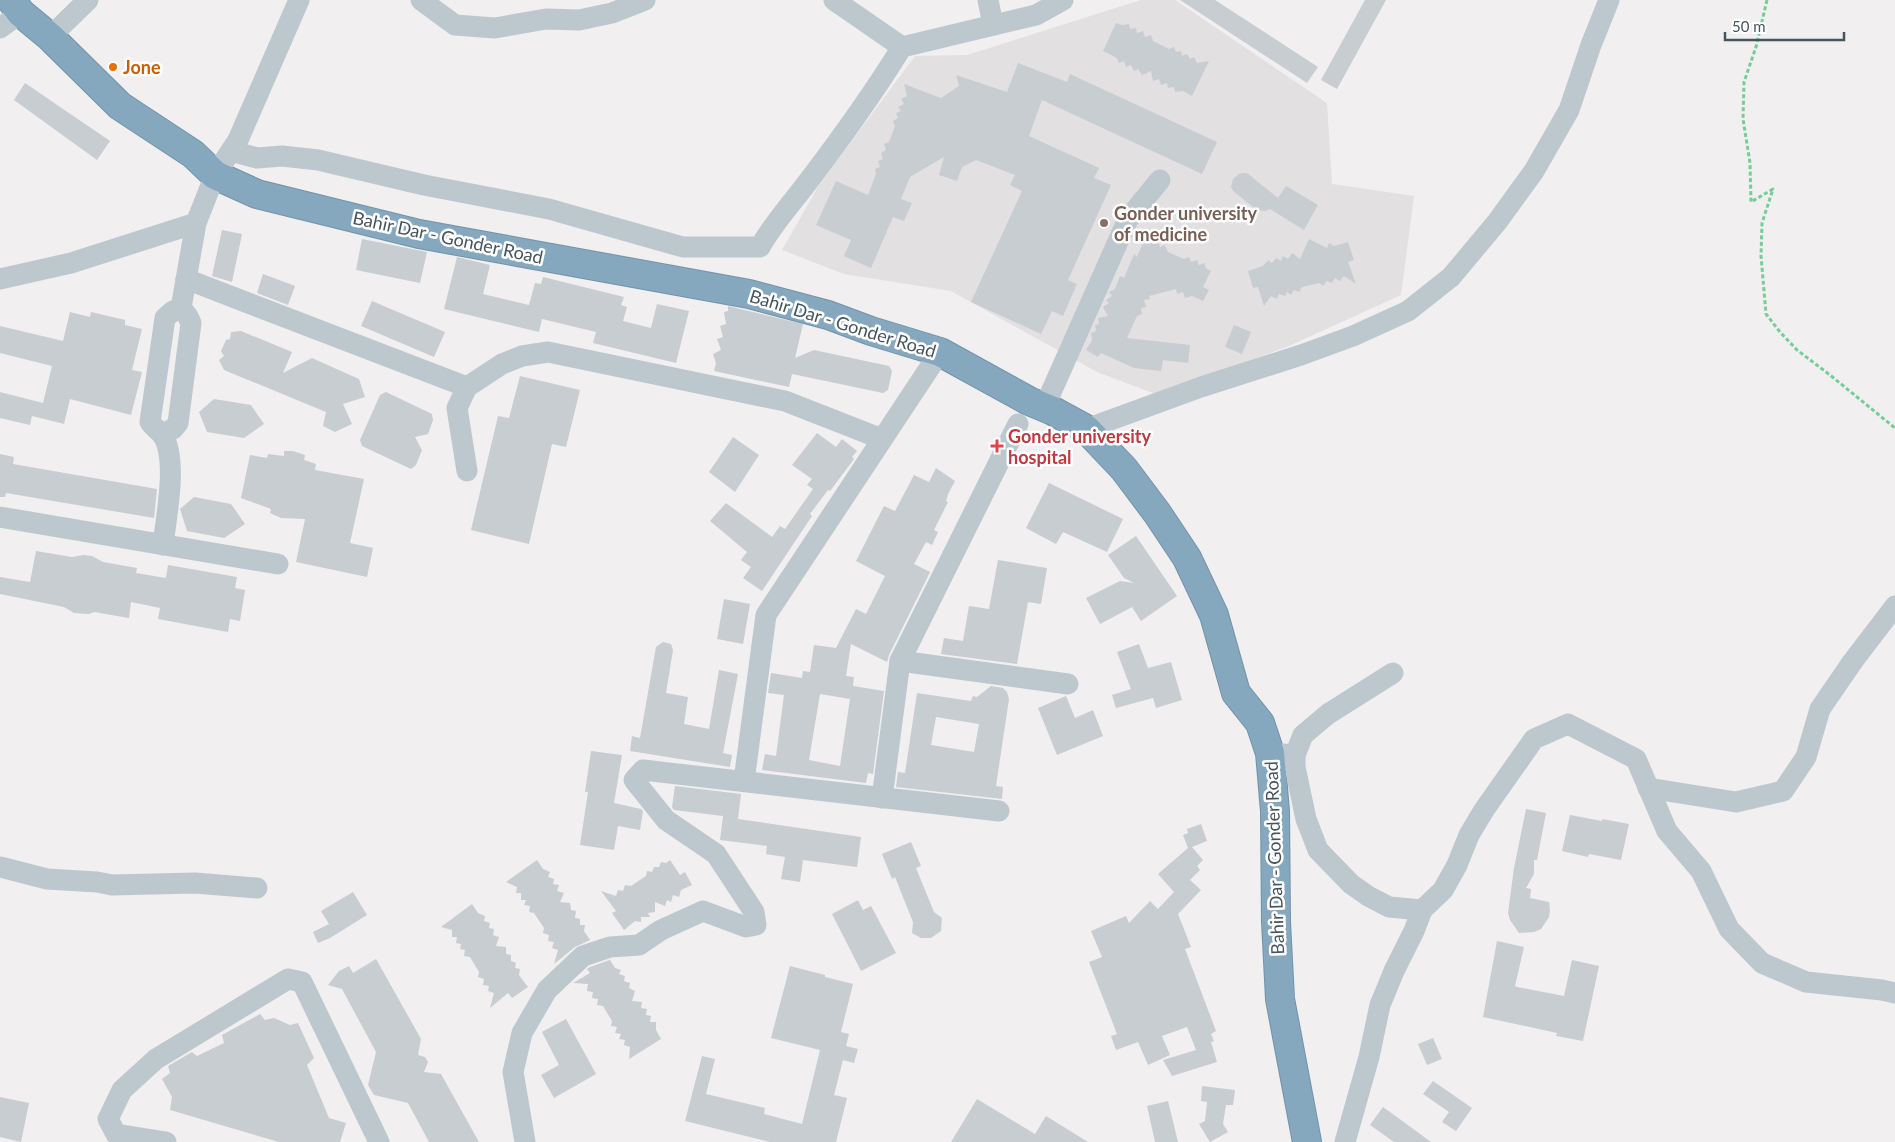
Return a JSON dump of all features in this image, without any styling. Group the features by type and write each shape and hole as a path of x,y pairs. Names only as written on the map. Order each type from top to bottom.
{"highway":[{"name":"Bahir Dar - Gonder Road","path":"10,14 50,37 120,106 193,154 215,175 257,194 419,234 749,294 828,315 871,331 940,352 1029,401 1086,429 1124,470 1157,513 1187,558 1214,615 1236,693 1282,754 1275,811 1276,922 1280,999 1307,1142"}],"street":[{"path":"50,37 88,0"},
{"path":"163,545 170,464 168,449 162,434 154,429 150,422 165,318 173,310 181,308 196,224 215,175 238,140 299,0"},
{"path":"421,0 455,25 495,28 546,19 579,20 612,13 645,0"},
{"path":"834,0 902,46"},
{"path":"988,0 993,25"},
{"path":"231,151 257,158 282,156 318,160 424,185 549,210 683,248 760,247 770,228 810,180 886,72 902,46 1036,15 1063,0"},
{"path":"1086,429 1201,387 1301,356 1353,336 1408,311 1451,277 1497,222 1534,172 1569,110 1591,44 1609,0"},
{"path":"1044,408 1128,219 1160,180"},
{"path":"0,279 71,263 196,224"},
{"path":"186,279 467,387"},
{"path":"467,471 457,408 467,387 502,364 522,356 548,352 785,401 882,440"},
{"path":"744,782 766,615 940,352"},
{"path":"882,798 900,661 1018,424"},
{"path":"0,517 278,564"},
{"path":"1648,788 1736,802 1783,791 1806,757 1820,710 1853,661 1895,606"},
{"path":"900,661 1068,684"},
{"path":"1393,673 1328,714 1282,754 1295,767 1306,819 1318,850 1351,884 1368,896 1389,907 1422,910"},
{"path":"1345,1142 1369,1058 1380,1006 1422,910 1442,890 1456,865 1469,835 1484,810 1534,739 1568,724 1636,759 1667,831 1701,871 1729,929 1762,963 1806,982 1895,993"},
{"path":"525,1142 514,1072 522,1034 547,990 583,956 610,948 640,945 661,930 703,911 746,927 756,924 754,912 716,854 666,820 634,780 644,770 999,811"},
{"path":"0,867 47,879 97,882 112,885 194,882 257,888"},
{"path":"166,1142 116,1134 108,1119 122,1090 156,1059 288,980 302,982 379,1142"}],"path":[{"path":"1767,0 1756,47 1744,82 1743,119 1750,163 1751,202 1774,189 1762,224 1761,256 1766,314 1797,350 1895,428"}],"shaded area":[{"name":"Gonder university of medicine","path":"1141,0 1175,0 1327,103 1332,184 1414,196 1401,295 1289,346 1158,395 1097,372 951,291 844,274 782,250 819,185 915,56 967,55"}],"building":[{"path":"1180,0 1215,0 1318,67 1307,83"},
{"path":"1365,0 1386,0 1337,89 1321,80"},
{"path":"1116,23 1122,25 1129,24 1130,29 1136,28 1137,33 1143,31 1145,37 1151,35 1153,41 1169,49 1174,47 1176,52 1181,51 1182,56 1187,54 1190,59 1194,57 1197,63 1209,61 1192,96 1183,91 1175,92 1174,87 1168,88 1167,83 1161,85 1159,79 1153,81 1151,71 1142,75 1138,69 1134,71 1131,65 1126,67 1124,61 1119,63 1117,58 1103,51"},
{"path":"1018,63 1067,82 1070,74 1217,142 1202,174 1042,100 1029,136 1099,168 1094,178 1111,185 1068,280 1077,284 1063,316 1052,311 1041,334 971,302 1022,191 1010,185 1015,175 976,160 962,167 957,181 939,175 944,157 910,177 901,199 912,203 904,221 893,217 871,268 844,256 851,240 816,225 836,181 868,195 876,174 875,169 880,167 878,161 883,159 881,153 886,150 884,144 889,142 895,126 893,121 898,118 896,113 901,111 898,107 904,104 901,99 907,96 904,84 941,98 959,86 956,75 1007,92"},
{"path":"25,83 110,141 97,160 14,100"},
{"path":"1243,173 1247,173 1278,198 1286,186 1318,205 1304,230 1270,209 1265,211 1257,210 1233,191 1231,187 1233,179"},
{"path":"222,230 242,234 232,282 212,276"},
{"path":"1148,231 1152,244 1158,242 1160,247 1165,245 1168,252 1184,259 1189,257 1191,262 1197,260 1199,265 1204,263 1206,268 1211,271 1203,287 1209,290 1203,301 1192,296 1185,298 1183,292 1177,294 1176,289 1149,296 1150,299 1144,300 1146,307 1141,308 1142,314 1137,316 1127,338 1190,345 1188,363 1163,360 1161,371 1134,368 1101,353 1098,357 1086,350 1092,340 1091,333 1096,331 1095,325 1099,324 1098,318 1108,316 1103,307 1109,303 1106,300 1112,296 1109,292 1115,289 1120,276 1124,278 1134,254 1137,257"},
{"path":"362,239 427,252 420,283 356,270"},
{"path":"1309,239 1327,248 1329,243 1334,246 1348,242 1354,260 1348,262 1356,284 1344,276 1340,281 1335,278 1332,283 1327,281 1323,286 1319,283 1302,287 1299,292 1294,290 1291,295 1287,292 1285,296 1279,294 1277,299 1271,296 1264,306 1258,287 1253,288 1248,271 1263,266 1268,260 1272,263 1276,258 1281,261 1283,256 1288,259 1292,253 1300,259"},
{"path":"457,257 490,265 483,294 529,305 535,283 541,284 543,277 624,297 621,305 627,307 623,321 651,328 657,304 689,311 676,363 593,343 596,332 542,319 539,332 444,309"},
{"path":"263,274 295,286 288,305 257,293"},
{"path":"372,301 445,332 434,357 361,326"},
{"path":"728,306 803,324 795,358 814,350 889,366 892,371 888,390 883,393 792,374 789,387 714,371 716,363 713,354 721,350 717,339 723,337 720,326 726,324 724,312 728,311"},
{"path":"70,312 90,317 91,312 125,320 125,325 142,329 132,370 142,372 131,415 70,399 64,424 32,416 30,425 0,418 0,392 43,403 52,366 0,353 0,326 63,341"},
{"path":"1234,325 1251,332 1242,354 1225,347"},
{"path":"241,331 292,352 283,373 312,358 359,379 365,397 343,404 352,424 335,432 323,426 326,412 224,370 219,360 224,356 221,351 226,340 230,339 231,332"},
{"path":"520,376 580,390 566,447 552,444 529,544 471,530 498,416 509,418"},
{"path":"386,392 432,414 433,420 428,434 415,437 422,450 416,465 411,469 362,446 360,440 380,395"},
{"path":"214,399 251,405 264,424 244,438 207,432 199,412"},
{"path":"817,433 836,447 842,439 857,451 852,457 854,459 810,514 812,516 762,591 743,578 751,567 741,560 747,552 710,521 726,503 772,537 780,526 785,529 813,489 807,485 812,479 792,465"},
{"path":"733,437 759,455 735,492 709,472"},
{"path":"284,451 293,451 305,455 304,460 316,464 315,470 364,479 350,543 373,548 367,577 296,562 305,519 281,518 270,513 271,509 241,498 250,455 267,458 268,454 284,456"},
{"path":"0,454 14,457 13,464 157,489 154,518 6,493 5,497 0,497"},
{"path":"936,468 955,481 948,494 946,501 948,502 934,530 938,532 932,545 926,542 914,564 930,572 887,662 851,644 846,676 854,677 853,686 884,691 873,774 868,773 866,783 762,770 765,754 776,756 784,695 768,693 771,673 802,678 803,671 810,672 814,645 836,648 856,609 866,614 885,576 856,561 884,506 895,511 914,475 929,482","holes":["820,694 850,699 840,766 809,760"]},
{"path":"1049,483 1123,519 1107,552 1063,532 1056,544 1026,528"},
{"path":"194,497 231,504 245,524 224,538 187,531 180,509"},
{"path":"1136,536 1177,596 1141,621 1132,607 1100,624 1086,598 1120,581 1134,583 1124,578 1108,555"},
{"path":"36,551 72,557 92,556 103,562 137,568 136,573 166,578 168,565 237,577 235,588 245,590 240,621 230,619 228,632 158,619 160,608 131,602 129,618 94,612 89,614 74,613 64,607 0,594 0,577 30,582"},
{"path":"998,560 1047,568 1041,604 1028,602 1017,664 941,654 944,638 963,641 969,606 989,609"},
{"path":"724,599 750,604 743,644 717,639"},
{"path":"663,642 671,644 673,650 666,693 688,697 684,724 709,729 719,670 738,674 723,753 732,755 730,767 630,751 632,736 640,738 656,647"},
{"path":"1139,644 1148,668 1171,662 1182,700 1156,708 1153,698 1116,708 1112,695 1131,689 1117,652"},
{"path":"991,686 1003,688 1007,692 1009,699 996,786 1003,787 1002,799 896,787 898,772 905,773 917,693 971,701 973,696 977,697","holes":["936,717 979,724 974,752 931,745"]},
{"path":"1066,696 1075,718 1093,710 1103,736 1057,755 1038,708"},
{"path":"591,751 622,755 614,803 643,811 640,830 618,826 614,850 580,845 588,792 585,792"},
{"path":"675,786 741,794 738,819 861,837 857,867 803,860 800,882 781,879 785,857 766,854 767,846 720,840 723,816 674,810 672,807"},
{"path":"1526,809 1546,813 1537,860 1534,860 1534,874 1526,888 1531,889 1530,898 1549,902 1550,910 1549,917 1541,929 1534,932 1519,933 1510,920 1508,913 1514,868"},
{"path":"1570,815 1629,824 1621,860 1589,854 1588,857 1562,851"},
{"path":"1201,824 1207,841 1192,847 1203,860 1197,866 1200,870 1190,880 1201,890 1178,914 1191,947 1185,949 1216,1031 1211,1034 1214,1041 1211,1042 1217,1062 1172,1076 1163,1060 1196,1050 1187,1027 1162,1036 1170,1055 1148,1065 1138,1042 1116,1050 1111,1036 1117,1034 1089,962 1102,957 1091,931 1126,916 1129,923 1150,901 1158,909 1174,892 1158,874 1188,848 1183,835 1188,833 1187,829"},
{"path":"911,842 921,866 916,868 934,912 942,918 941,931 931,938 921,938 912,933 913,922 895,877 892,879 882,854"},
{"path":"537,860 543,869 550,872 548,877 554,879 553,884 559,885 557,891 564,893 560,902 570,903 571,910 576,911 575,918 580,919 580,925 585,925 584,931 590,940 575,947 554,964 558,950 552,948 554,942 548,941 549,935 543,933 544,928 534,913 529,912 530,906 524,905 526,900 521,900 521,893 516,893 517,887 506,882"},
{"path":"670,860 680,875 685,872 692,885 681,890 679,897 673,895 671,902 667,900 665,906 655,902 655,912 648,913 650,917 641,917 641,922 635,921 624,930 612,913 616,911 601,891 616,896 618,890 623,891 625,885 631,886 646,876 647,871 652,872 654,867 659,867 661,862 666,863"},
{"path":"353,892 367,915 330,938 318,943 313,932 329,924 321,911"},
{"path":"858,900 863,910 871,906 896,953 861,971 832,914"},
{"path":"472,904 478,913 485,916 484,921 490,923 489,928 494,929 493,935 499,937 496,946 506,947 506,954 511,955 511,961 516,963 515,968 520,969 519,975 528,987 512,998 508,993 490,1008 494,993 488,991 489,986 483,985 484,979 478,977 479,972 470,957 464,956 465,950 460,949 461,944 456,943 457,937 452,937 452,930 441,927"},
{"path":"1497,941 1524,947 1515,986 1517,987 1564,996 1572,960 1599,966 1583,1041 1556,1036 1557,1033 1483,1017"},
{"path":"376,959 421,1039 418,1055 425,1057 428,1062 424,1072 441,1074 479,1142 429,1142 408,1103 374,1095 368,1085 376,1052 342,989 328,985 339,971 349,966 353,973"},
{"path":"610,960 615,968 621,970 619,974 625,976 624,981 630,983 629,988 635,991 632,1001 642,1002 641,1008 647,1009 646,1015 651,1016 650,1022 656,1022 656,1030 661,1039 629,1059 630,1047 624,1045 625,1040 619,1039 621,1034 615,1033 617,1027 611,1026 612,1021 603,1006 597,1005 598,999 592,998 593,992 587,991 588,984 573,983 590,973 587,969 590,967"},
{"path":"790,966 853,984 841,1032 849,1034 846,1046 858,1049 854,1063 843,1060 834,1095 847,1098 836,1142 770,1142 685,1121 702,1056 715,1059 706,1094 765,1108 764,1114 802,1124 820,1050 771,1038"},
{"path":"260,1014 265,1020 274,1018 290,1025 298,1023 314,1058 307,1065 329,1118 346,1123 340,1142 279,1142 170,1110 172,1097 162,1079 170,1073 168,1066 192,1052 197,1056 224,1043 222,1035"},
{"path":"566,1019 596,1074 554,1098 541,1075 559,1065 542,1032"},
{"path":"1433,1038 1442,1059 1427,1065 1418,1044"},
{"path":"1433,1081 1472,1108 1456,1131 1442,1122 1449,1112 1423,1094"},
{"path":"1202,1086 1235,1090 1233,1105 1226,1105 1223,1124 1228,1132 1210,1142 1199,1124 1205,1121 1207,1102 1201,1101"},
{"path":"0,1097 29,1103 21,1142 0,1137"},
{"path":"977,1099 1035,1134 1046,1116 1088,1142 951,1142"},
{"path":"1168,1101 1178,1142 1155,1142 1147,1106"},
{"path":"1383,1107 1431,1142 1394,1142 1370,1125"}],"place":[{"name":"Jone","path":"113,67"},
{"name":"Gonder university of medicine","path":"1104,223"},
{"name":"Gonder university hospital","path":"997,446"}]}
